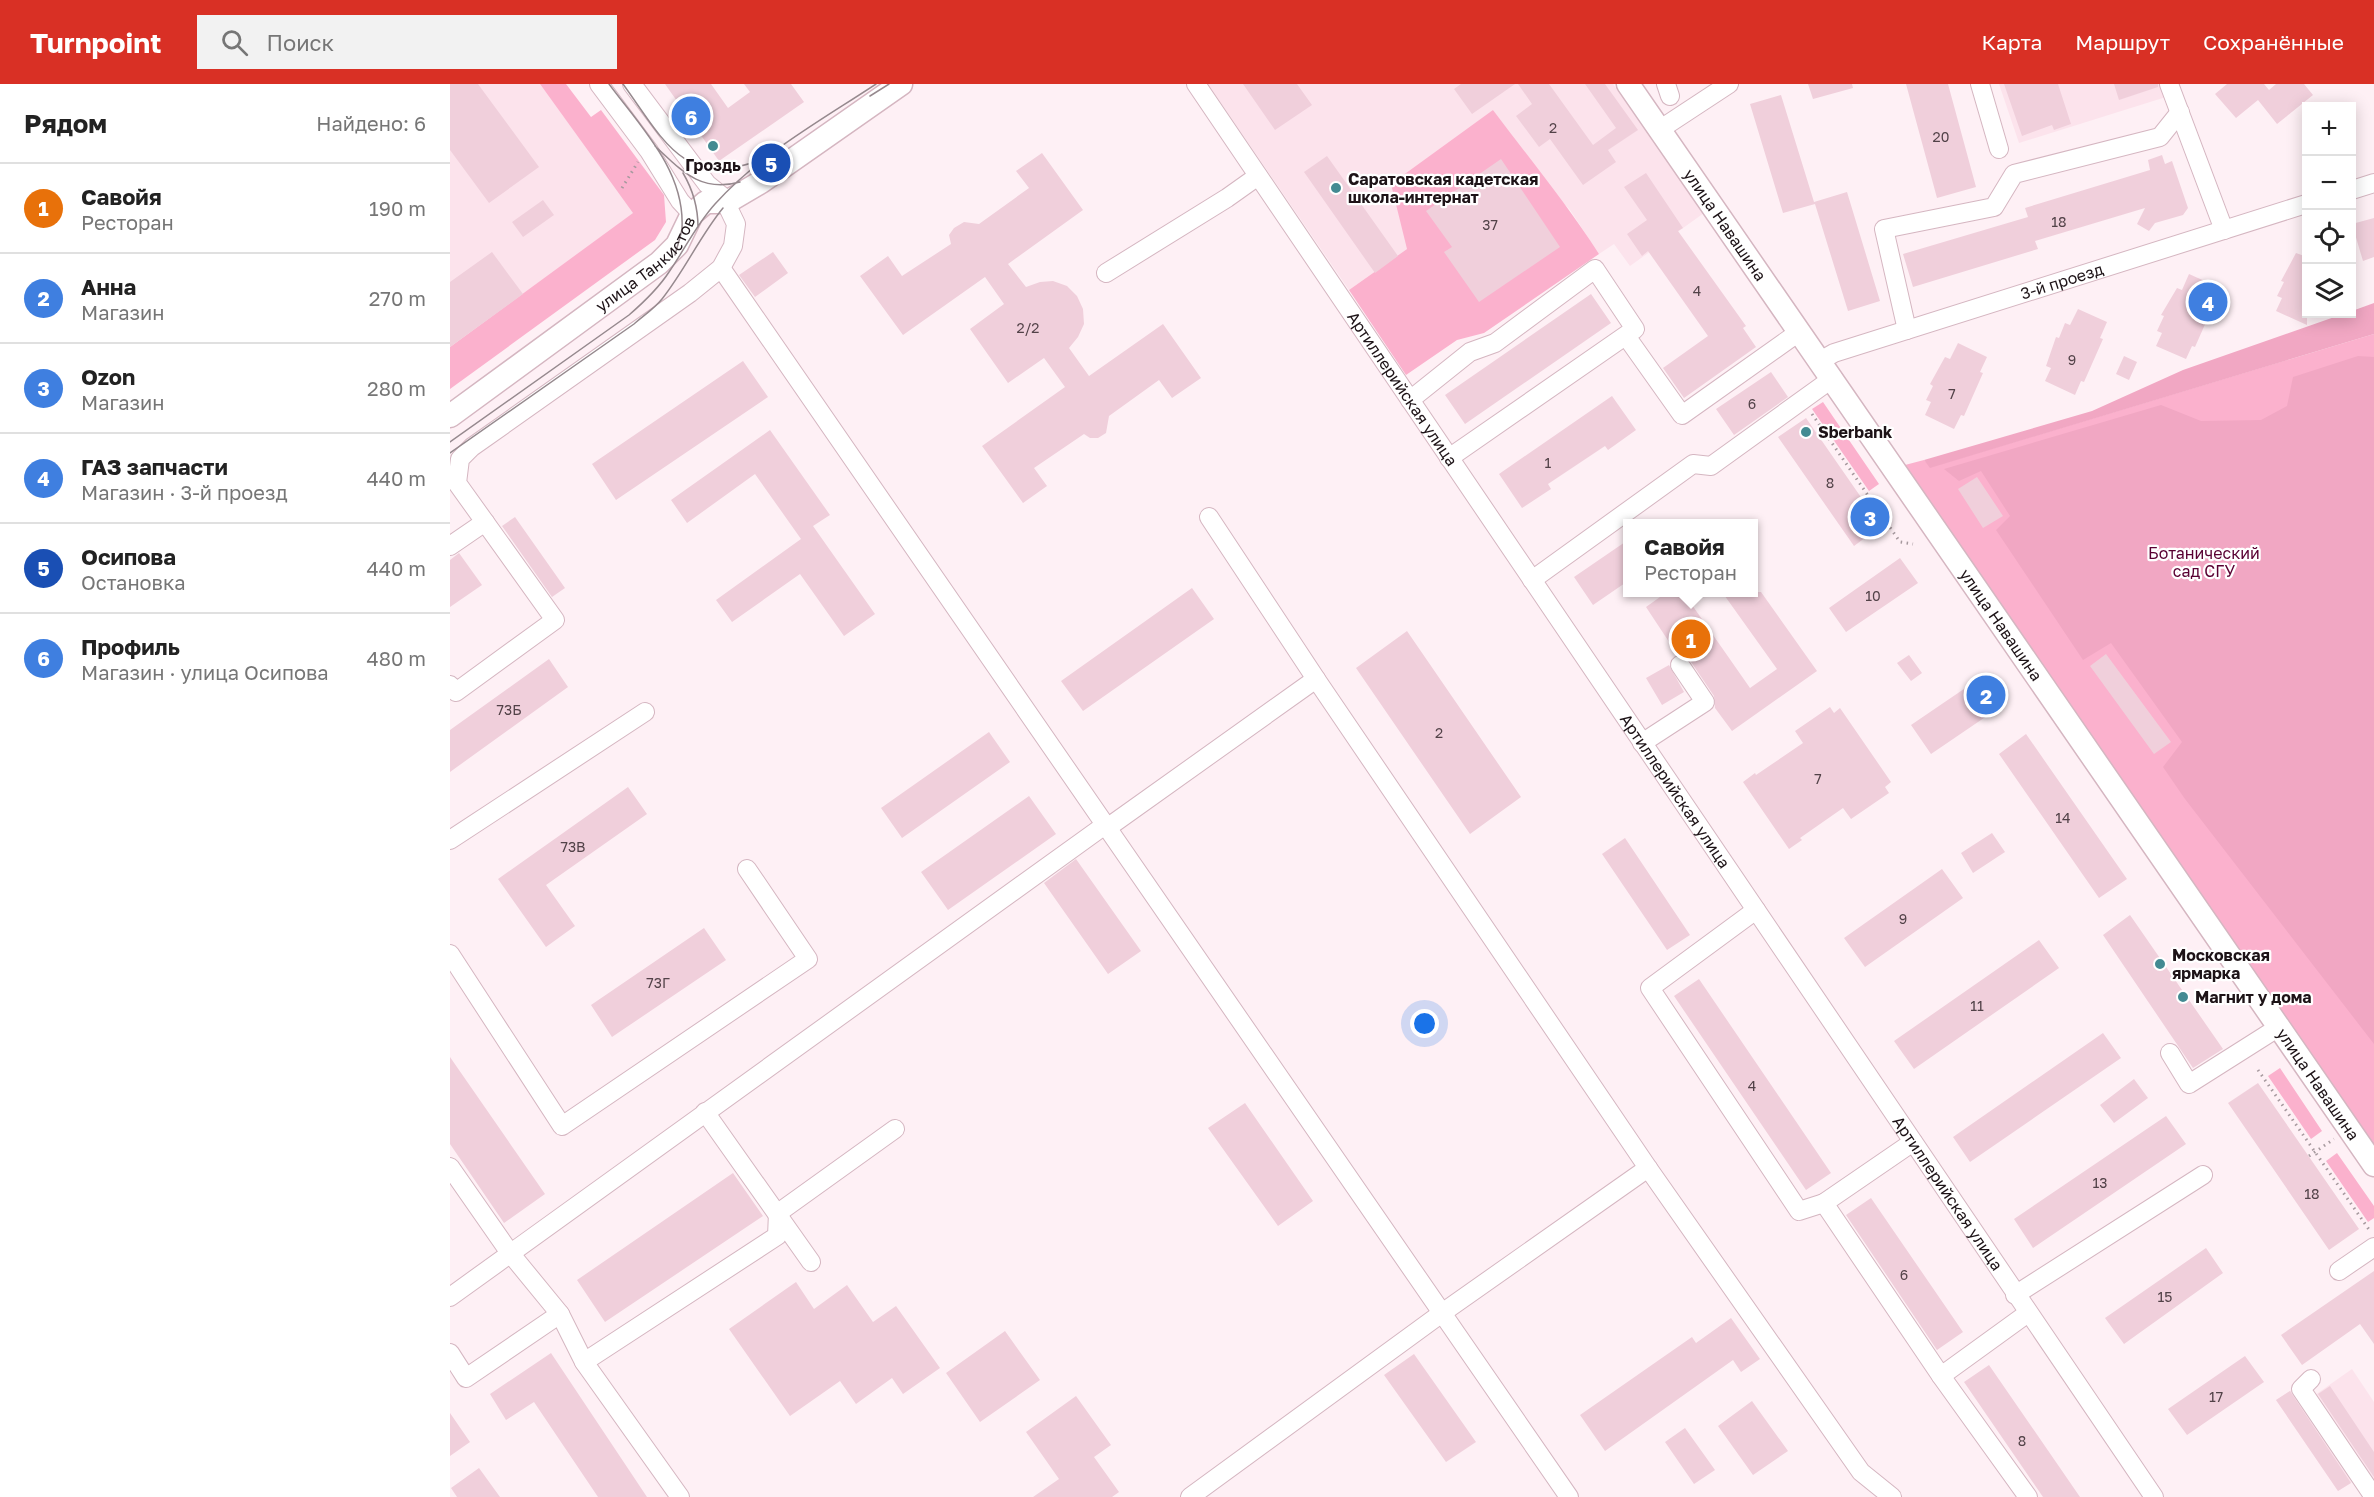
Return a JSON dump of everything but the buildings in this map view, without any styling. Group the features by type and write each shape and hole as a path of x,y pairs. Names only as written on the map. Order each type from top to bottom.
{"main road":[{"path":"708,201 761,182 901,84"},
{"name":"улица Навашина","path":"1628,84 2374,1165"},
{"name":"улица Танкистов","path":"450,416 659,263 677,245 708,201"}],"street":[{"path":"599,84 649,151 680,201 708,201"},
{"path":"450,686 456,692 555,620 457,483 460,459 472,447 690,293 721,268 734,246 736,224 708,201 632,84"},
{"name":"Артиллерийская улица","path":"1196,84 2154,1497"},
{"path":"1659,130 1729,84"},
{"path":"1980,84 1999,149"},
{"path":"2169,84 2224,230"},
{"path":"1907,330 1884,229 1994,207 2014,174 2160,137 2180,112"},
{"path":"1106,273 1227,198 1258,176"},
{"path":"2356,189 2374,183"},
{"name":"3-й проезд","path":"1532,580 1693,464 1712,466 1826,370 1834,353 2302,206"},
{"path":"721,268 1569,1497"},
{"path":"1410,400 1470,352 1495,343 1595,269 1635,329 1449,458"},
{"path":"1626,336 1682,415 1799,332"},
{"path":"1209,518 1648,1168 1861,1472 1892,1497"},
{"path":"450,546 485,522"},
{"path":"1642,743 1705,702 1680,665"},
{"path":"450,1297 705,1112 1316,679"},
{"path":"450,840 645,712"},
{"path":"450,954 562,1126 808,959 747,869"},
{"path":"1756,910 1650,988 1798,1211 1824,1203 1913,1142"},
{"path":"2169,1053 2189,1084 2279,1027"},
{"path":"705,1112 811,1262"},
{"path":"778,1213 895,1129"},
{"path":"450,1167 510,1252 560,1314 584,1362 680,1497"},
{"path":"1190,1497 1442,1312 1648,1168"},
{"path":"2015,1295 2203,1175"},
{"path":"1824,1203 1941,1376 2028,1497"},
{"path":"584,1362 777,1236 778,1213"},
{"path":"2339,1271 2374,1247"},
{"path":"1941,1376 2028,1313"},
{"path":"450,1353 466,1378 560,1314"},
{"path":"2311,1379 2301,1389 2374,1497"}],"path":[{"path":"622,188 640,158"},
{"path":"1807,407 1900,542 1913,544"},
{"path":"2258,1070 2374,1238"},
{"path":"2309,1156 2335,1138"}],"shaded area":[{"path":"450,84 540,84 634,213 450,347"},
{"name":"Саратовская кадетская школа-интернат","path":"1208,84 1613,84 1704,213 1630,266 1614,244 1599,254 1570,210 1553,192 1493,110 1407,249 1349,290"},
{"path":"1999,84 2161,84 2166,97 2019,143"},
{"path":"2352,1369 2374,1402 2374,1486 2355,1480 2338,1491 2276,1400 2293,1389 2315,1395"}],"green space":[{"path":"540,84 566,84 591,117 601,110 664,195 666,222 655,240 450,389 450,347 633,213"},
{"path":"1493,110 1561,199 1599,254 1484,333 1457,340 1406,375 1349,290 1407,249 1391,184"},
{"path":"2374,303 2374,334 1930,468 1924,460 2092,411 2183,370 2332,318 2356,318 2356,310"},
{"name":"Ботанический сад СГУ","path":"2374,334 2374,1147 1905,465 1924,460 1931,467"},
{"name":"Ботанический сад СГУ","path":"2358,356 2374,357 2374,1044 2185,799 2163,767 2182,742 2111,643 2083,660 1996,530 2010,516 1981,471 1959,481 1944,469 2161,405 2201,421 2261,420 2287,406 2293,377"},
{"path":"1823,402 1879,484 1869,491 1812,409"},
{"path":"2280,1068 2322,1131 2311,1139 2268,1076"},
{"path":"2337,1153 2374,1206 2374,1218 2368,1222 2326,1161"}],"tram line":[{"path":"609,84 647,133 669,169 681,207 682,228 675,255"},
{"path":"623,84 663,139 677,153 693,163 711,169 733,168 759,160"},
{"path":"450,442 629,315 660,284 715,204 751,169 791,139 876,84"},
{"path":"870,96 889,84"},
{"path":"655,146 683,171 702,182 726,185 740,182"},
{"path":"683,173 694,199 698,227"},
{"path":"450,453 652,309 670,288 723,208"}],"place":[{"name":"Профиль","path":"691,116"},
{"name":"Гроздь","path":"713,146"},
{"name":"Осипова","path":"771,163"},
{"name":"Саратовская кадетская школа-интернат","path":"1336,188"},
{"name":"ГАЗ запчасти","path":"2208,302"},
{"name":"Sberbank","path":"1806,432"},
{"name":"Ozon","path":"1870,517"},
{"name":"Савойя","path":"1691,639"},
{"name":"Анна","path":"1986,695"},
{"name":"Московская ярмарка","path":"2160,964"},
{"name":"Магнит у дома","path":"2183,997"}]}
